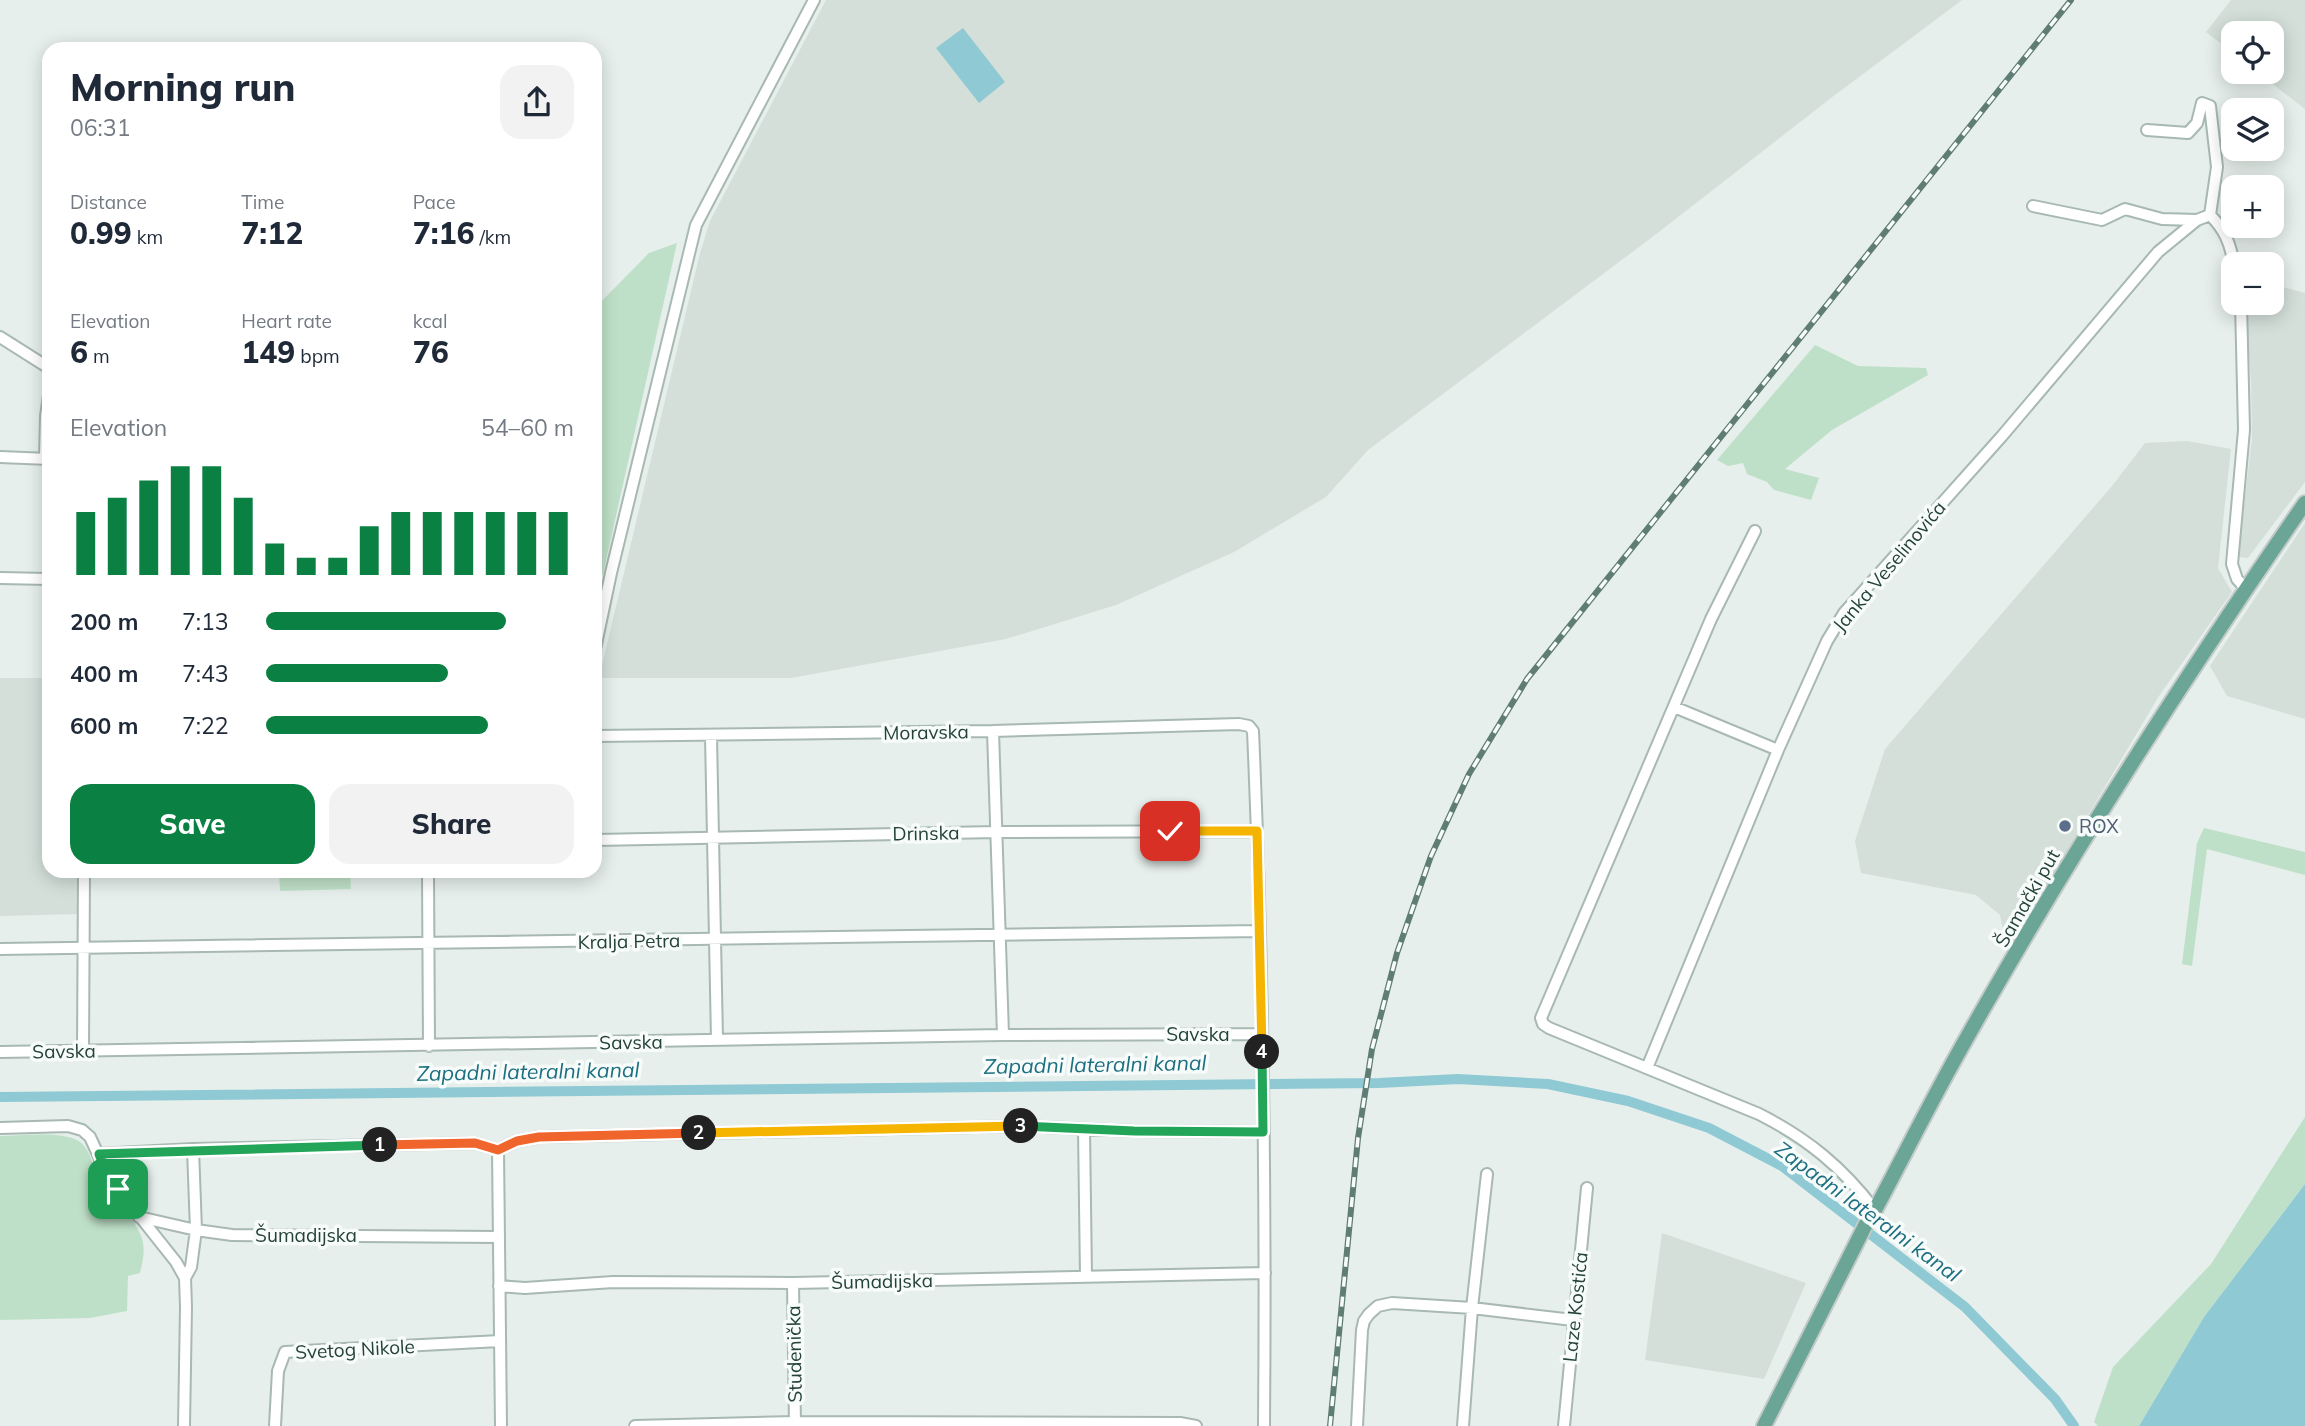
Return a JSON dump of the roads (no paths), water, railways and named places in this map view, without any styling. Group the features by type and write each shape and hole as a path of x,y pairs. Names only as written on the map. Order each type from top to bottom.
{"main road":[{"name":"Šamački put","path":"1764,1426 1858,1240 1964,1043 2071,860 2137,752 2305,503"}],"street":[{"path":"602,595 611,573 696,225 814,0"},
{"path":"2147,130 2189,133 2197,123 2202,103 2210,106 2217,167 2210,215 2224,230 2232,252"},
{"path":"2033,206 2102,220 2125,209 2162,219 2197,220"},
{"name":"Janka Veselinovića","path":"1647,1068 1778,750 1827,641 1844,613 2001,436 2158,252 2197,220 2210,215"},
{"path":"2241,315 2244,430 2232,564 2237,579 2246,589"},
{"path":"0,337 42,364"},
{"path":"0,457 42,459"},
{"path":"1755,531 1711,619 1541,1018 1543,1024 1549,1028 1782,1126 1800,1137 1851,1179 1872,1214"},
{"path":"0,578 42,579"},
{"path":"1674,707 1778,750"},
{"name":"Moravska","path":"602,735 710,736 1239,724 1249,726 1253,731 1257,831"},
{"path":"993,731 1003,1035"},
{"path":"710,736 718,1040"},
{"path":"1257,831 1263,1100 1264,1426"},
{"name":"Drinska","path":"602,840 996,832 1257,831"},
{"path":"83,1050 84,878"},
{"path":"428,878 429,1046"},
{"name":"Kralja Petra","path":"0,948 1259,931"},
{"name":"Savska","path":"0,1052 1003,1035 1262,1034"},
{"path":"0,1128 76,1126 90,1137 107,1174 176,1262 185,1278"},
{"path":"99,1154 193,1149 475,1143 498,1150 517,1141 539,1137 1007,1127 1263,1132"},
{"path":"1084,1129 1086,1277"},
{"path":"184,1426 185,1278 191,1267 196,1244 193,1149"},
{"path":"498,1150 501,1426"},
{"path":"1463,1426 1472,1308 1487,1174"},
{"name":"Laze Kostića","path":"1564,1426 1587,1188"},
{"name":"Šumadijska","path":"139,1217 195,1230 232,1235 499,1237"},
{"name":"Šumadijska","path":"499,1286 1265,1273"},
{"name":"Studenička","path":"793,1283 795,1424"},
{"path":"1357,1426 1362,1330 1364,1321 1378,1306 1392,1303 1472,1308 1573,1320"},
{"name":"Svetog Nikole","path":"275,1426 278,1371 285,1352 500,1341"},
{"path":"635,1426 1180,1423 1196,1426"}],"water":[{"path":"963,28 1005,82 979,103 936,48"},
{"path":"2305,1184 2305,1426 2139,1426 2204,1317"}],"waterway":[{"name":"Zapadni lateralni kanal","path":"0,1097 1379,1083 1458,1079 1548,1084 1628,1101 1709,1128 1782,1166 1965,1307 2055,1399 2074,1426"}],"railway":[{"path":"1330,1426 1358,1138 1372,1049 1397,953 1431,856 1469,774 1527,679 2071,0"}],"place":[{"name":"ROX","path":"2065,826"}]}
